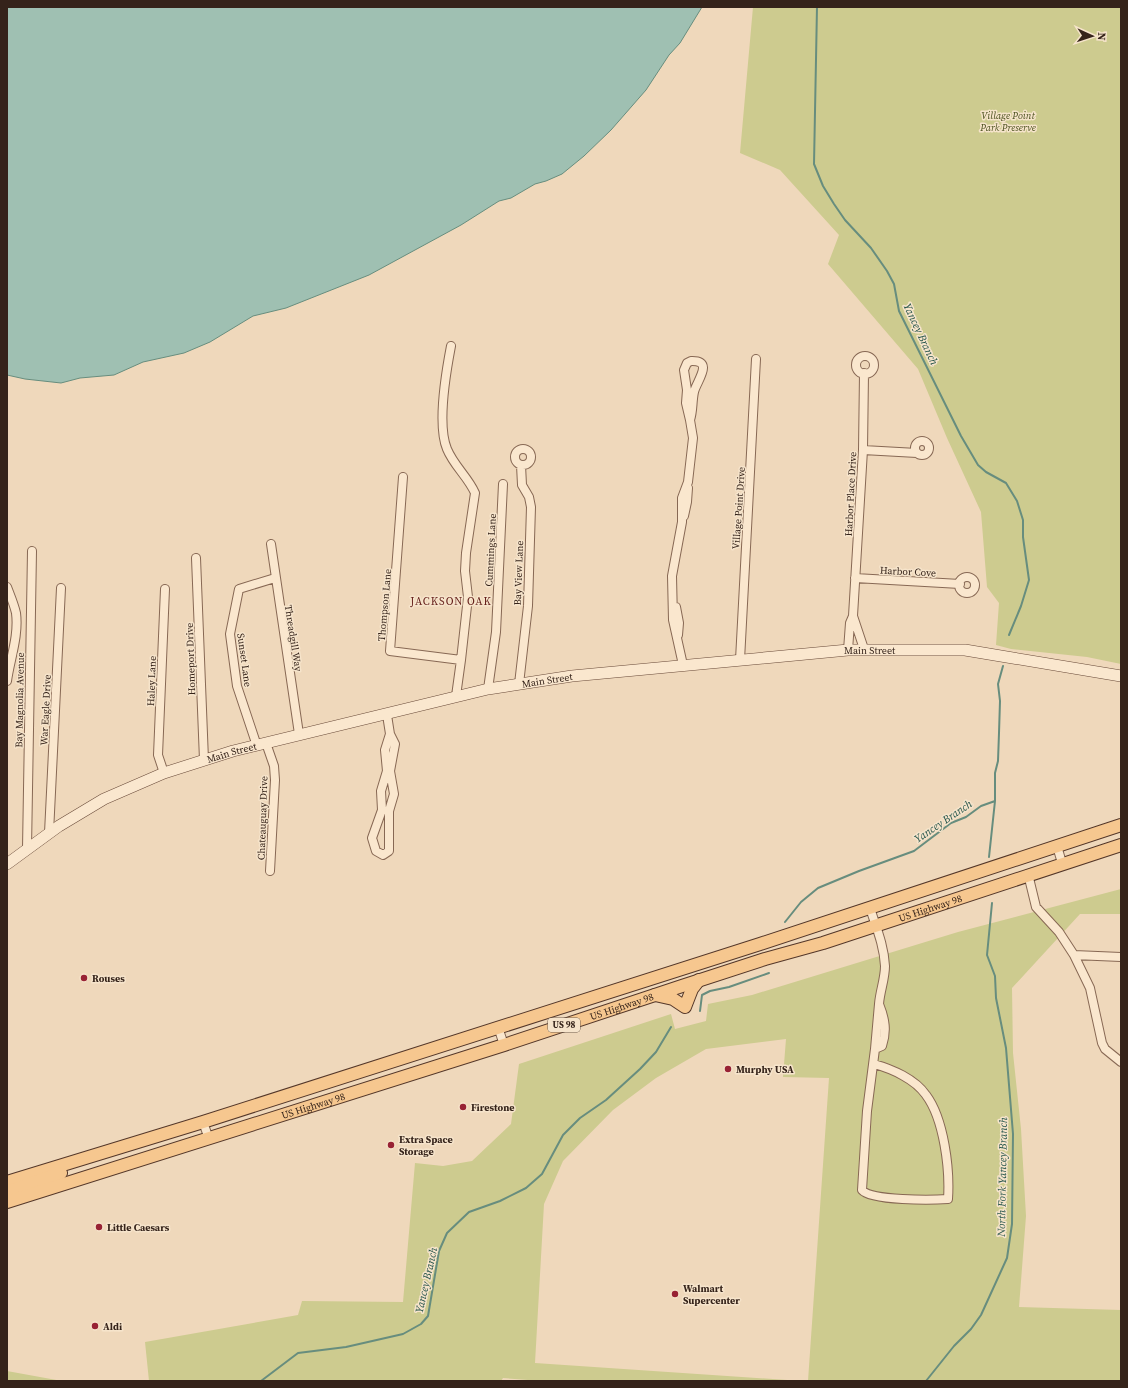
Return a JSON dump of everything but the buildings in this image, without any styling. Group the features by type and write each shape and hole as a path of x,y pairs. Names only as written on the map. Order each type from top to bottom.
{"main road":[{"name":"Main Street","path":"7,864 49,833 104,800 164,773 204,760 299,734 488,689 683,665 864,649 965,650 1101,671 1121,676"},
{"name":"US Highway 98","path":"10,1180 203,1122 498,1026 870,908 1121,825"},
{"name":"US Highway 98","path":"8,1200 209,1139 504,1045 698,980 876,925 1028,874 1121,845"},
{"path":"654,995 673,999 685,1007 692,988 698,980"},
{"path":"8,1200 84,1164 111,1149"}],"street":[{"path":"451,346 445,382 444,440 452,460 475,493 466,553 465,571 468,597 456,696"},
{"name":"Village Point Drive","path":"740,660 756,358"},
{"path":"683,665 677,643 680,623 674,598 672,576 682,522 681,505 688,482 693,438 686,403 687,382 684,370 687,363 694,361 702,364 703,374 695,386 690,420"},
{"name":"Harbor Place Drive","path":"864,373 863,450 854,616 864,649"},
{"path":"863,450 917,453"},
{"name":"Bay View Lane","path":"519,684 528,606 531,507 529,497 522,485 521,465"},
{"name":"Thompson Lane","path":"403,477 390,651 461,660"},
{"name":"Cummings Lane","path":"488,689 496,632 503,484"},
{"name":"Threadgill Way","path":"270,544 299,734"},
{"name":"Bay Magnolia Avenue","path":"26,849 32,551"},
{"name":"Homeport Drive","path":"196,558 204,760"},
{"name":"Sunset Lane","path":"262,745 237,686 230,634 239,589 275,578"},
{"name":"Harbor Cove","path":"855,578 960,584"},
{"path":"7,587 16,613 16,627 7,681"},
{"name":"War Eagle Drive","path":"49,833 61,588"},
{"name":"Haley Lane","path":"164,773 158,755 165,589"},
{"name":"Harbor Place Drive","path":"848,650 850,623 854,616"},
{"path":"387,714 390,734 395,744 381,791 385,810 394,794 388,771"},
{"name":"Chateauguay Drive","path":"262,745 274,766 275,780 270,871"},
{"path":"1057,846 1062,863"},
{"path":"1028,874 1036,907 1059,932 1074,955 1090,988 1102,1043 1105,1049 1121,1062"},
{"path":"870,908 882,940 885,967 879,1004 874,1064 867,1112 862,1190 868,1194 880,1197 927,1201 948,1199 949,1184 946,1154 934,1106 925,1093 910,1080 874,1064"},
{"path":"1074,955 1121,957"},
{"path":"498,1026 504,1045"},
{"path":"203,1122 209,1139"}],"green space":[{"name":"Village Point Park Preserve","path":"753,7 1121,7 1121,664 1087,657 1011,649 996,645 999,603 987,587 981,512 947,438 918,369 828,264 839,235 780,170 740,153"},
{"path":"1121,889 1121,914 1080,914 1012,988 1013,1053 1021,1129 1026,1216 1019,1307 1121,1310 1121,1381 808,1381 829,1078 783,1077 786,1039 706,1049 656,1078 613,1110 563,1161 544,1204 535,1363 802,1381 541,1381 503,1378 501,1381 149,1381 145,1342 298,1315 302,1301 403,1302 415,1163 443,1166 472,1161 511,1124 519,1064 671,1014 675,1029 706,1021 708,1004 752,995 958,932"},
{"path":"7,1371 62,1381 7,1381"}],"shaded area":[{"path":"7,7 702,7 680,43 669,55 646,90 611,130 584,156 562,174 535,184 511,198 499,201 461,225 369,275 286,308 253,316 210,342 184,353 143,362 114,375 80,378 61,383 25,379 7,375"}],"waterway":[{"name":"Yancey Branch","path":"817,7 814,164 823,186 834,204 845,220 871,248 887,271 894,284 899,311 961,436 978,465 986,472 1006,483 1017,501 1023,520 1023,537 1029,580 1021,606 1009,635"},
{"name":"Yancey Branch","path":"785,922 801,902 818,888 914,851 951,823 966,817 981,806 995,801 995,773 998,761 1000,701 998,684 1003,666"},
{"name":"North Fork Yancey Branch","path":"989,857 995,801"},
{"name":"North Fork Yancey Branch","path":"926,1381 954,1346 971,1329 981,1315 1007,1258 1012,1224 1013,1134 1006,1048 996,998 995,976 987,955 992,903"},
{"name":"Yancey Branch","path":"700,1011 702,995 710,991 729,987 769,973"},
{"name":"Yancey Branch","path":"261,1381 298,1353 346,1347 403,1334 421,1324 428,1316 439,1251 447,1233 469,1212 500,1201 526,1188 542,1174 563,1135 580,1118 606,1100 640,1069 656,1052 671,1027"}],"place":[{"name":"Rouses","path":"84,978"},
{"name":"Murphy USA","path":"728,1069"},
{"name":"Firestone","path":"463,1107"},
{"name":"Extra Space Storage","path":"391,1145"},
{"name":"Little Caesars","path":"99,1227"},
{"name":"Walmart Supercenter","path":"675,1294"},
{"name":"Aldi","path":"95,1326"}],"district":[{"name":"JACKSON OAK","path":"451,601"}]}
